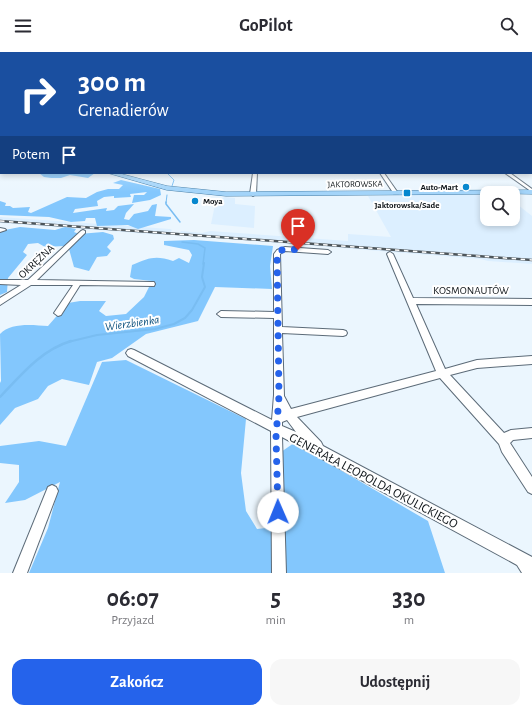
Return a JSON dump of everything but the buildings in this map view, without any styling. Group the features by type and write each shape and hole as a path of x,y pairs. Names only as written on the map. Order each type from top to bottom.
{"main road":[{"name":"JAKTOROWSKA","path":"115,174 178,189 213,193 254,194 532,191"}],"street":[{"path":"254,194 255,174"},
{"path":"383,174 396,193"},
{"path":"508,174 532,191"},
{"name":"OKRĘŻNA","path":"0,302 32,281 83,232"},
{"path":"279,573 280,420 277,254 279,251 285,249 328,252"},
{"path":"390,254 442,373 504,441 506,448 532,488"},
{"path":"0,282 32,281 151,284"},
{"path":"58,313 78,283"},
{"name":"KOSMONAUTÓW","path":"410,301 532,302"},
{"path":"221,314 278,315"},
{"path":"278,330 343,333"},
{"name":"GENERAŁA LEOPOLDA OKULICKIEGO","path":"131,353 280,420 326,454 527,562"},
{"path":"280,420 477,364 532,360"},
{"path":"280,420 302,432 326,454"},
{"path":"504,441 511,435 532,433"},
{"path":"20,573 52,491"},
{"path":"527,562 531,573"}],"shaded area":[{"path":"40,174 94,174 88,178 70,175 61,178 44,177"},
{"path":"121,180 160,189 161,195 150,200 132,203 134,195 144,195 147,192 130,194 131,197 104,197 97,201 98,206 75,209 73,213 107,208 106,211 114,210 118,206 134,204 126,213 124,219 129,220 134,214 148,211 152,205 157,204 155,216 171,217 171,219 138,229 128,225 97,226 95,218 86,218 85,221 71,222 49,217 0,215 0,201 6,203 5,206 10,206 13,208 30,207 28,212 31,213 67,197 86,198 97,192 108,189 119,189 123,185 113,183"},
{"path":"480,195 480,226 520,226 520,207 532,216 532,264 178,235 181,231 202,233 210,231 348,241 348,234 391,237 368,196"},
{"path":"225,197 235,198 235,204 255,206 254,228 211,224 216,200"},
{"path":"0,217 172,230 169,235 164,235 0,223"},
{"path":"20,227 55,230 65,227 76,229 74,232 79,234 103,232 113,235 114,239 107,247 111,251 107,256 97,257 89,271 74,267 69,249 64,246 45,247 38,243 28,244 23,252 27,255 8,278 7,292 0,295 0,231"},
{"path":"194,240 273,246 270,266 272,289 215,287 198,321 146,334 112,358 97,362 89,385 62,379 48,386 38,399 15,408 0,425 0,334 5,330 22,325 48,326 68,303 80,301 106,301 99,311 106,316 126,314 144,297 152,281 134,279 130,277 132,265 152,258 161,258 173,261 179,258 189,263 192,255 189,250 164,245 164,241"},
{"path":"126,360 246,419 241,473 246,511 257,529 275,527 281,452 294,443 428,521 445,573 29,573 48,528 60,482 25,500 5,503 19,482 19,465 0,463 0,446 39,441 66,446 102,362"}],"waterway":[{"name":"Wierzbienka","path":"168,174 174,180 172,186"},
{"name":"Wierzbienka","path":"166,203 167,195"},
{"name":"Wierzbienka","path":"166,203 180,222"},
{"name":"Wierzbienka","path":"182,242 198,244 205,248 203,264"},
{"name":"Wierzbienka","path":"69,342 97,335 155,329 174,324 185,318 192,310 205,287 202,277 204,263"},
{"name":"Wierzbienka","path":"0,397 32,364 50,350 69,342"}],"railway":[{"path":"0,221 532,260"}],"place":[{"name":"Auto-Mart","path":"466,187"},
{"name":"Jaktorowska/Sade","path":"407,193"},
{"name":"Moya","path":"195,201"}],"route":[{"path":"278,512 276,437 279,396 277,254 279,251 285,249 298,250"}]}
